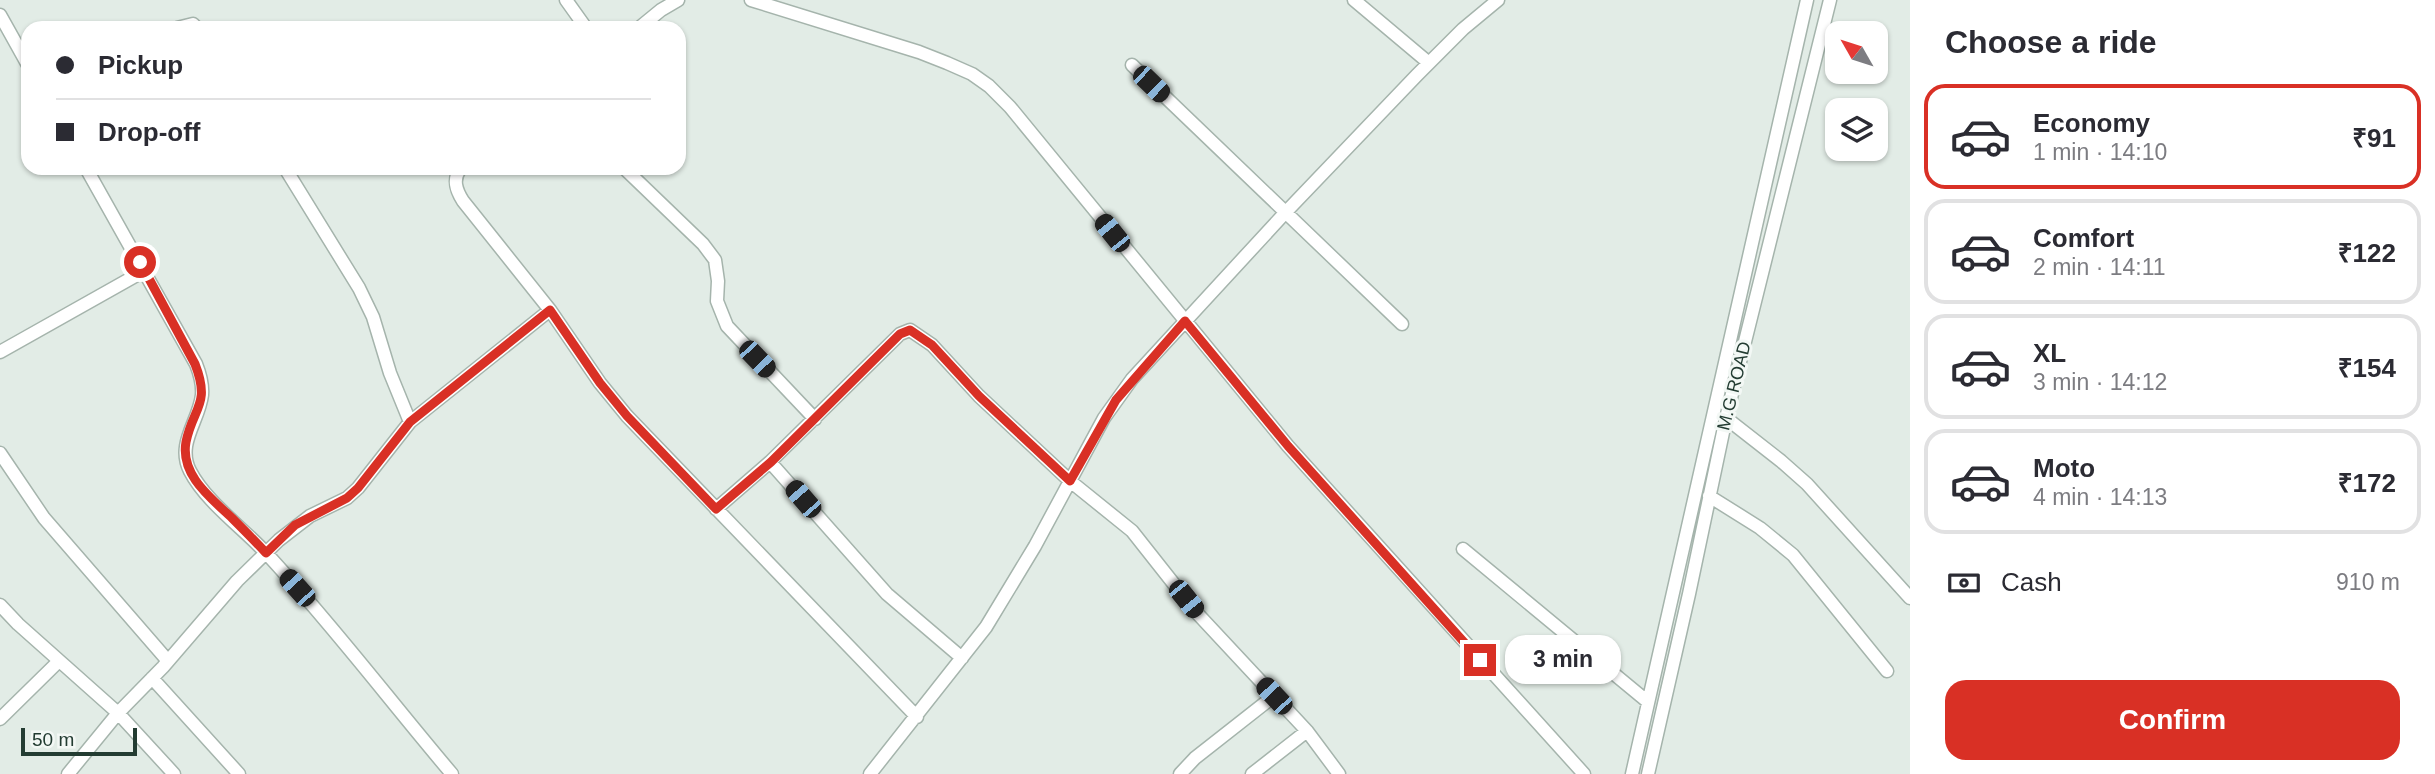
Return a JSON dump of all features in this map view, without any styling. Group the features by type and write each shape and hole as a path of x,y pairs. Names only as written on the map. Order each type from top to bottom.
{"street":[{"path":"565,0 581,21"},
{"path":"647,21 661,9 678,0"},
{"path":"751,0 919,52 972,74 989,86 1010,107 1288,446 1584,774"},
{"path":"1354,0 1429,63"},
{"name":"M.G ROAD","path":"1632,774 1807,0"},
{"name":"M.G ROAD","path":"1648,774 1726,418 1830,0"},
{"path":"870,774 986,627 1116,400 1284,214 1491,2"},
{"path":"0,15 21,52"},
{"path":"1132,65 1284,214 1402,324"},
{"path":"90,175 202,380 198,412 186,442 185,456 189,470 215,503 266,553 452,774"},
{"path":"289,175 359,288 373,317 390,373 410,422"},
{"path":"458,175 455,181 457,191 550,310 600,383 627,416 917,717"},
{"path":"631,175 703,244 715,260 717,301 727,326 815,419"},
{"path":"0,352 144,271"},
{"path":"68,774 215,604 295,525 347,498 410,422 550,310"},
{"path":"716,509 771,462 900,334 910,330 932,345 979,396 1070,481 1132,531 1196,612 1307,731 1339,774"},
{"path":"1726,418 1807,484 1910,598"},
{"path":"0,453 44,518 168,661"},
{"path":"771,462 887,594 962,658"},
{"path":"1709,496 1760,528 1793,555 1887,671"},
{"path":"1463,549 1648,702"},
{"path":"1683,551 1698,553"},
{"path":"0,605 118,713 174,774"},
{"path":"0,719 59,661"},
{"path":"152,678 239,774"},
{"path":"1180,774 1195,758 1274,696"},
{"path":"1252,774 1307,731"}],"route":[{"path":"140,262 202,380 198,412 186,442 185,456 189,470 199,486 266,553 295,525 347,498 410,422 550,310 600,383 627,416 673,461 716,509 771,462 900,334 910,330 932,345 979,396 1070,481 1116,400 1185,321 1288,446 1480,660"}]}
